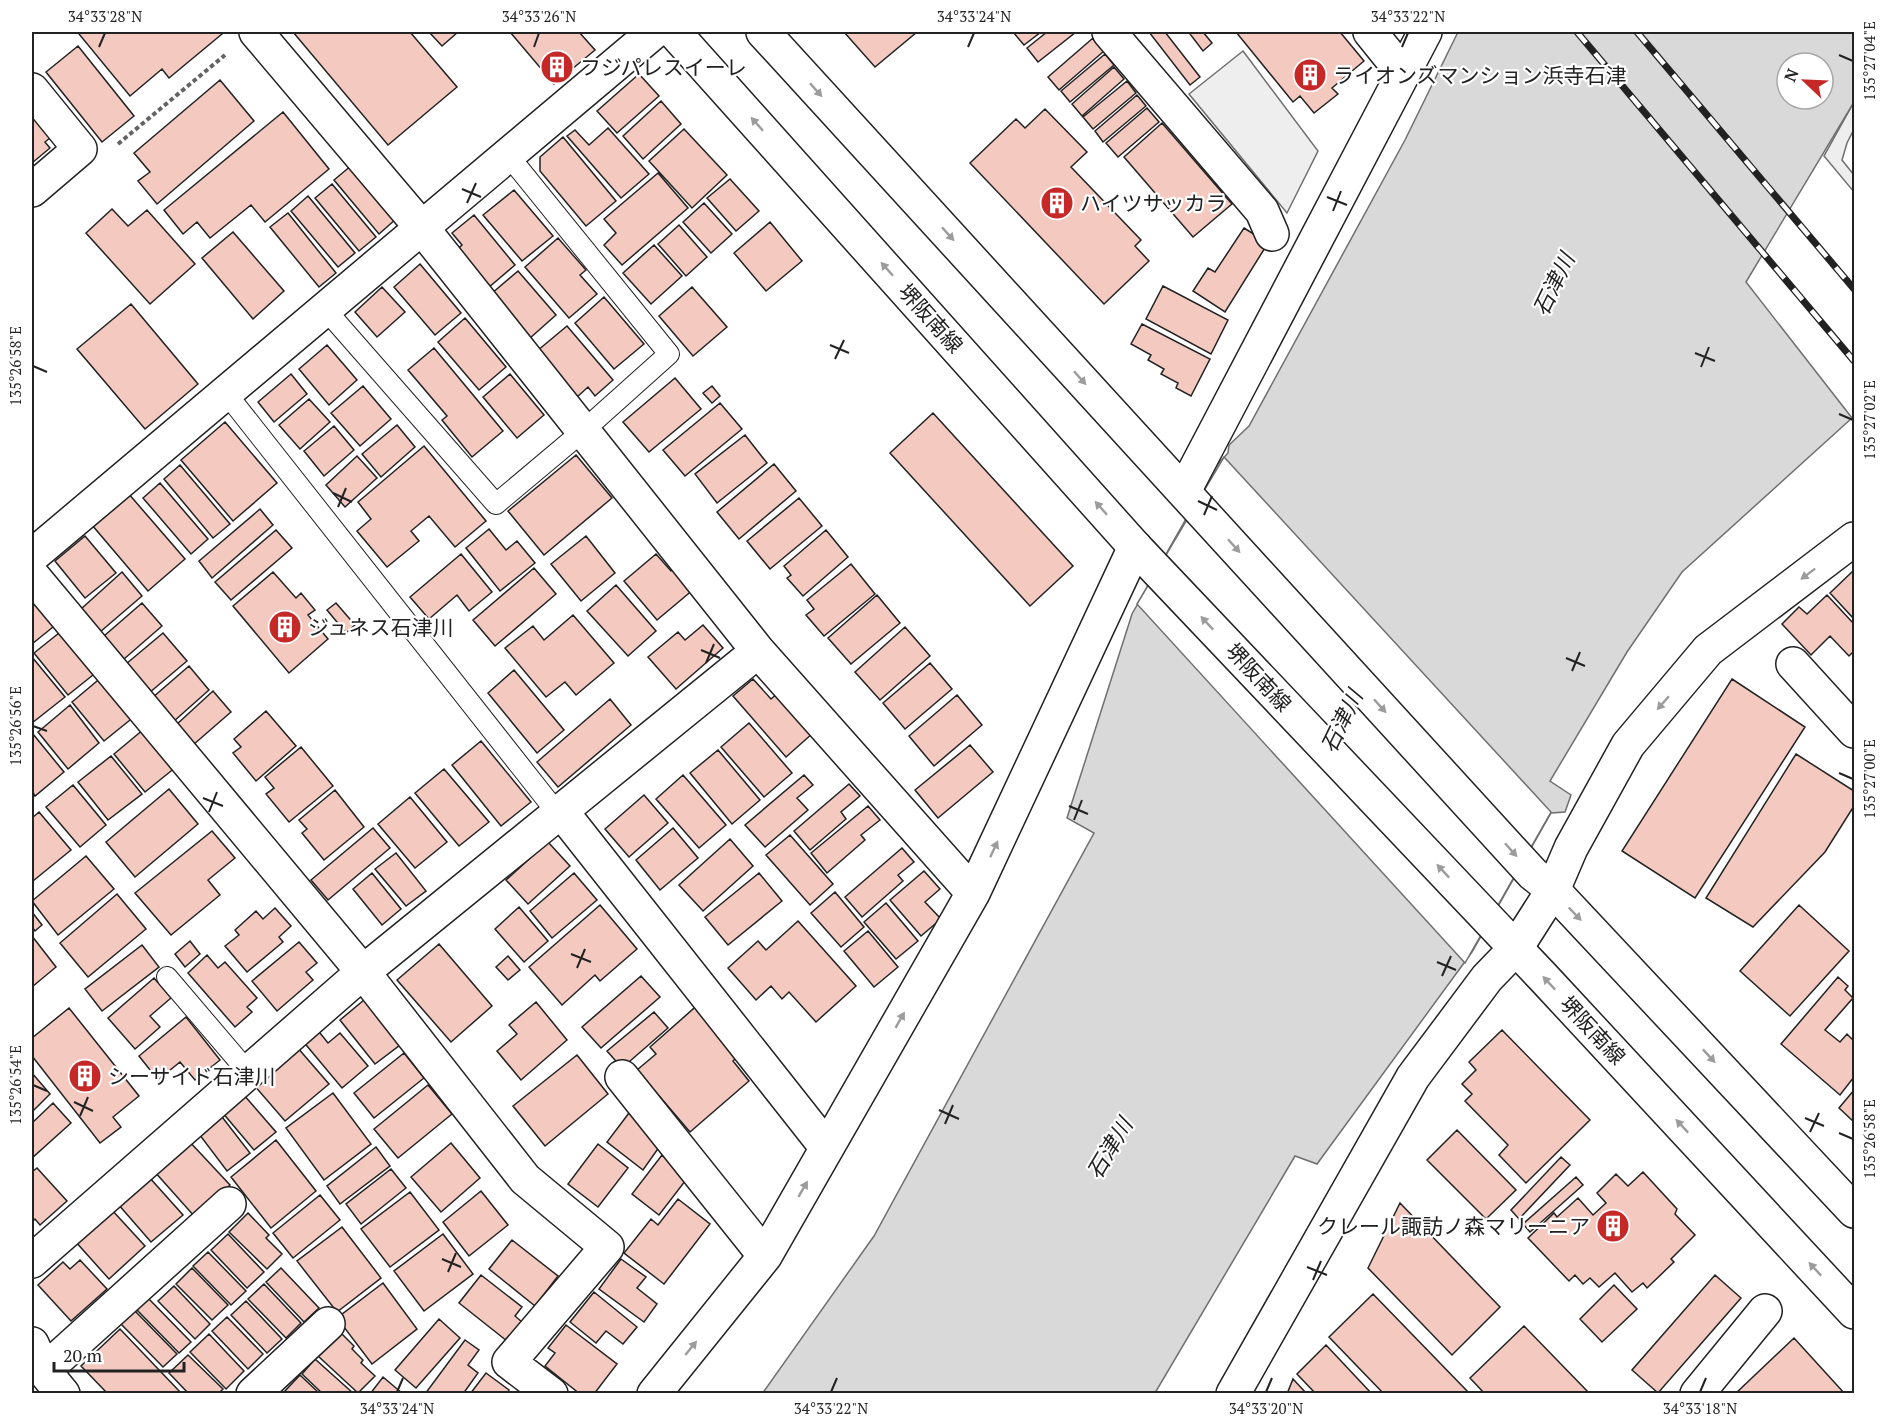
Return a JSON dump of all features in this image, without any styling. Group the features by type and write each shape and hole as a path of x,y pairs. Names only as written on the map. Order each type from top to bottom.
{"street":[{"path":"256,32 422,228 758,651 973,893"},
{"path":"32,556 654,32"},
{"name":"堺阪南線","path":"674,32 1145,557 1506,938 1854,1312"},
{"path":"763,32 1543,882 1854,1211"},
{"path":"1109,32 1262,211 1272,234"},
{"path":"1370,32 1403,73"},
{"path":"1189,497 1425,32"},
{"path":"32,90 80,150 32,190"},
{"path":"1233,1394 1413,1077 1487,978 1506,938 1543,882 1571,848 1628,745 1708,650 1854,539"},
{"path":"654,1394 765,1256 973,893 1145,557"},
{"path":"32,575 363,972 525,1179 607,1247 509,1362 550,1394"},
{"path":"32,1261 363,972 758,651"},
{"path":"1792,664 1854,731"},
{"path":"560,813 827,1148"},
{"path":"622,1077 765,1256"},
{"path":"46,1369 229,1204"},
{"path":"1697,1394 1766,1311"},
{"path":"253,1394 328,1324"}],"lane":[{"path":"326,309 496,504 583,431 669,354 508,155"},
{"path":"226,393 560,813"},
{"path":"167,977 248,1072"}],"path":[{"path":"80,150 100,159 226,54"}],"shaded area":[{"path":"1243,51 1318,151 1287,213 1189,94"},
{"path":"1854,102 1854,129 1842,160 1854,175 1854,192 1824,156"}],"water":[{"name":"石津川","path":"1458,32 1854,32 1854,102 1746,282 1852,418 1682,572 1627,652 1550,781 1571,795 1565,812 1551,813 1472,952 1317,1164 1295,1156 1155,1393 762,1394 874,1236 1094,833 1067,818 1132,614 1216,466 1228,453 1229,445 1249,426 1405,140"}],"pier":[{"path":"1224,457 1551,812 1465,963 1137,604"}],"building":[{"path":"82,32 220,32 222,34 169,78 162,69 130,96 79,34"},
{"path":"293,32 410,32 457,87 388,145"},
{"path":"429,32 458,32 442,46"},
{"name":"フジパレスイーレ","path":"510,32 579,32 595,50 554,84"},
{"path":"844,32 917,32 875,67"},
{"path":"1013,32 1041,32 1024,45"},
{"path":"1047,32 1076,32 1038,62 1027,48"},
{"path":"1149,32 1165,32 1200,77 1190,85"},
{"path":"1203,32 1212,43 1203,51 1190,34"},
{"name":"ライオンズマンション浜寺石津","path":"1236,32 1340,32 1364,61 1332,88 1338,94 1314,113 1300,96 1293,102"},
{"path":"1093,38 1104,51 1059,90 1048,77"},
{"path":"78,46 134,116 102,142 46,72"},
{"path":"1105,54 1114,65 1070,102 1061,91"},
{"path":"1114,67 1124,79 1082,116 1072,104"},
{"path":"639,74 659,96 617,133 597,111"},
{"path":"220,80 254,121 157,204 138,181 150,172 134,153"},
{"path":"1127,81 1136,93 1093,129 1083,117"},
{"path":"1137,95 1146,106 1103,142 1095,131"},
{"path":"661,101 681,124 643,159 623,136"},
{"path":"32,106 55,134 45,142 50,148 32,163"},
{"path":"1147,108 1159,122 1118,157 1106,143"},
{"name":"ハイツサッカラ","path":"1045,109 1087,152 1071,167 1141,240 1135,246 1149,261 1104,304 970,163 1016,119 1025,128"},
{"path":"283,112 329,169 265,222 251,205 210,238 197,222 183,234 164,210"},
{"path":"1162,123 1232,204 1193,237 1124,157"},
{"path":"608,128 649,174 621,198 567,136 575,130 589,145"},
{"path":"684,129 727,175 692,208 649,161"},
{"path":"563,137 616,201 586,226 540,171 540,157"},
{"path":"352,165 396,219 379,234 334,180"},
{"path":"658,173 688,208 622,265 604,245 616,233 604,219"},
{"path":"730,179 759,211 736,231 707,198"},
{"path":"332,184 376,237 359,251 315,198"},
{"path":"514,190 553,236 522,261 483,215"},
{"path":"308,196 355,253 338,267 291,211"},
{"path":"704,203 732,234 711,253 683,222"},
{"path":"112,209 128,226 147,210 195,264 150,304 86,233"},
{"path":"288,213 336,273 319,287 270,227"},
{"path":"474,215 515,265 488,288 457,250 462,245 452,233"},
{"path":"770,222 802,261 766,291 734,253"},
{"path":"679,225 707,257 686,276 658,244"},
{"path":"1244,228 1268,243 1225,312 1193,291 1208,268 1215,272"},
{"path":"233,232 284,291 253,319 202,258"},
{"path":"558,238 586,270 580,275 597,294 569,318 525,267"},
{"path":"654,245 682,276 651,304 623,273"},
{"path":"420,264 461,313 435,335 394,287"},
{"path":"518,271 556,315 529,339 491,294"},
{"path":"1163,286 1228,320 1211,354 1146,319"},
{"path":"382,287 405,312 377,337 355,312"},
{"path":"692,287 727,327 693,356 659,316"},
{"path":"604,297 644,344 614,369 575,323"},
{"path":"131,304 198,384 145,429 77,349"},
{"path":"465,318 506,367 479,390 438,342"},
{"path":"1142,324 1210,359 1191,396 1176,388 1178,383 1161,374 1164,369 1148,360 1151,355 1131,344"},
{"path":"567,326 613,380 595,396 588,387 576,398 537,351"},
{"path":"327,345 357,380 329,405 299,369"},
{"path":"434,348 503,431 472,457 442,420 447,416 408,370"},
{"path":"291,374 307,394 274,422 258,402"},
{"path":"510,374 544,415 517,438 483,397"},
{"path":"675,378 701,409 649,452 623,422"},
{"path":"363,386 391,419 360,446 331,413"},
{"path":"712,386 720,396 712,403 703,393"},
{"path":"309,399 330,422 300,449 279,425"},
{"path":"720,403 742,429 685,476 663,450"},
{"path":"933,413 1073,566 1030,606 890,453"},
{"path":"225,422 277,483 233,521 181,460"},
{"path":"397,425 415,447 381,477 362,454"},
{"path":"334,426 354,450 324,476 304,451"},
{"path":"745,435 767,463 717,503 695,474"},
{"path":"424,446 486,521 455,547 429,516 411,531 419,541 387,567 357,531 371,519 358,502"},
{"path":"576,455 612,498 544,555 508,511"},
{"path":"357,456 377,478 345,507 326,485"},
{"path":"774,464 796,491 739,539 717,512"},
{"path":"180,465 230,524 213,538 164,479"},
{"path":"160,483 208,539 191,554 143,498"},
{"path":"128,493 185,559 148,591 92,525"},
{"path":"799,498 822,526 770,569 747,541"},
{"path":"260,509 273,525 212,578 199,561"},
{"path":"489,529 506,550 517,541 535,563 500,591 466,548"},
{"path":"276,530 292,548 231,600 215,582"},
{"path":"826,530 848,557 803,596 787,578 791,575 784,566"},
{"path":"85,536 116,573 85,598 55,561"},
{"path":"586,536 615,573 581,601 551,564"},
{"path":"461,554 492,592 469,611 457,595 429,619 410,597"},
{"path":"656,554 671,571 675,567 694,589 657,620 624,581"},
{"path":"851,564 875,594 824,636 806,615 814,609 807,600"},
{"path":"534,568 556,594 495,646 473,620"},
{"path":"1854,570 1854,619 1830,593"},
{"path":"122,572 142,596 100,632 81,609"},
{"name":"ジュネス石津川","path":"273,572 296,598 301,593 315,610 308,615 328,639 289,673 233,606"},
{"path":"616,585 656,631 628,656 587,611"},
{"path":"32,591 58,623 32,644"},
{"path":"877,595 900,623 851,664 828,638"},
{"path":"1827,595 1854,624 1854,651 1849,656 1830,636 1811,655 1782,624 1799,607 1807,614"},
{"path":"142,603 162,626 124,659 104,636"},
{"path":"336,603 355,625 346,633 327,610"},
{"path":"573,615 614,663 576,695 565,682 546,697 505,648 533,626 544,640"},
{"path":"703,625 723,648 676,689 648,657 678,632 685,640"},
{"path":"905,627 930,656 880,700 855,672"},
{"path":"64,629 98,671 68,695 34,653"},
{"path":"163,633 187,661 149,693 126,664"},
{"path":"32,657 65,697 32,723"},
{"path":"930,663 952,689 905,729 883,703"},
{"path":"189,666 209,690 173,722 152,698"},
{"path":"514,670 564,730 537,753 488,693"},
{"path":"103,676 135,716 104,741 72,702"},
{"path":"753,679 771,699 779,692 813,733 786,757 733,696"},
{"path":"1732,679 1805,727 1695,898 1622,851"},
{"path":"213,691 231,712 193,745 176,725"},
{"path":"957,695 982,725 934,766 909,736"},
{"path":"610,699 631,725 558,787 537,762"},
{"path":"70,705 99,743 68,769 38,732"},
{"path":"266,711 296,746 256,781 233,753 241,747 234,739"},
{"path":"749,723 792,773 764,797 721,747"},
{"path":"144,729 176,767 145,792 114,754"},
{"path":"33,734 64,772 35,796 32,791"},
{"path":"481,741 531,802 501,826 452,765"},
{"path":"970,745 993,772 938,818 915,790"},
{"path":"301,747 333,786 289,822 266,794 274,788 265,777"},
{"path":"718,750 760,800 732,824 690,773"},
{"path":"1796,754 1854,791 1854,806 1825,852 1753,927 1706,898"},
{"path":"111,756 142,794 108,820 78,782"},
{"path":"444,769 489,822 459,846 415,793"},
{"path":"683,775 726,825 699,848 656,799"},
{"path":"804,775 813,785 797,798 808,810 765,847 745,825"},
{"path":"849,784 860,796 841,812 846,819 810,850 794,831"},
{"path":"73,785 106,825 80,847 46,807"},
{"path":"169,789 198,824 135,877 106,842"},
{"path":"335,790 364,827 324,860 302,833 307,829 299,820"},
{"path":"644,795 668,823 629,857 605,829"},
{"path":"410,797 447,842 415,868 378,824"},
{"path":"868,806 880,820 861,835 865,840 827,873 811,853"},
{"path":"39,812 71,850 33,881 32,818"},
{"path":"373,828 390,848 328,900 311,880"},
{"path":"673,828 698,858 660,890 636,860"},
{"path":"212,831 235,858 208,880 220,895 171,935 135,893"},
{"path":"790,835 833,884 810,905 766,855"},
{"path":"730,839 753,866 703,911 679,885"},
{"path":"548,842 570,866 528,904 506,880"},
{"path":"902,848 914,862 898,875 903,881 862,917 845,897"},
{"path":"396,853 426,891 406,906 375,869"},
{"path":"86,856 114,889 58,935 32,901"},
{"path":"924,871 940,889 925,902 941,919 921,936 890,900"},
{"path":"372,873 401,909 382,925 353,889"},
{"path":"574,873 597,900 552,938 530,911"},
{"path":"759,873 782,901 728,945 705,917"},
{"path":"835,892 864,927 841,947 811,913"},
{"path":"117,894 146,929 88,977 60,943"},
{"path":"886,903 918,941 896,959 864,922"},
{"path":"600,905 637,949 600,981 595,975 562,1005 529,967"},
{"path":"1799,905 1849,951 1790,1016 1740,971"},
{"path":"519,907 548,941 524,962 495,929"},
{"path":"275,908 291,926 279,937 283,942 247,972 225,946 239,935 235,930 256,911 263,919"},
{"path":"32,912 42,925 35,931 32,927"},
{"path":"798,921 856,986 816,1022 789,992 782,999 771,986 756,1000 728,968 758,941 766,950"},
{"path":"868,931 898,967 874,987 844,951"},
{"path":"32,936 56,967 32,987"},
{"path":"190,941 200,954 185,967 175,954"},
{"path":"299,942 317,963 306,972 313,980 277,1011 252,981"},
{"path":"439,944 492,1006 451,1042 397,980"},
{"path":"142,945 159,967 102,1011 85,989"},
{"path":"207,955 218,968 225,962 257,998 247,1007 252,1012 235,1027 188,973"},
{"path":"508,956 520,970 508,980 496,967"},
{"path":"641,976 660,997 601,1048 582,1027"},
{"path":"1838,977 1848,986 1845,990 1853,998 1825,1030 1840,1042 1847,1034 1854,1041 1854,1077 1840,1095 1781,1044"},
{"path":"154,978 171,998 150,1016 160,1027 135,1049 108,1018"},
{"path":"364,1000 400,1045 375,1064 340,1020"},
{"path":"536,1002 567,1040 521,1080 497,1051 517,1034 509,1025"},
{"path":"701,1002 737,1057 733,1061 749,1081 690,1132 637,1070 656,1054 650,1047"},
{"name":"シーサイド石津川","path":"69,1008 139,1096 113,1117 121,1127 100,1143 32,1056 32,1038"},
{"path":"654,1012 668,1028 622,1068 607,1051"},
{"path":"186,1017 220,1060 195,1080 180,1062 158,1080 139,1056"},
{"path":"316,1028 328,1043 340,1033 368,1066 342,1088 302,1040"},
{"path":"1502,1030 1590,1120 1526,1183 1499,1155 1508,1145 1465,1101 1472,1094 1462,1084 1476,1070 1469,1062"},
{"path":"297,1047 329,1084 285,1121 253,1084"},
{"path":"404,1053 424,1078 374,1118 354,1093"},
{"path":"577,1055 608,1094 545,1146 513,1106"},
{"path":"32,1073 50,1094 32,1112"},
{"path":"428,1085 452,1114 398,1158 374,1129"},
{"path":"1854,1090 1854,1122 1839,1108"},
{"path":"333,1093 371,1144 324,1180 286,1128"},
{"path":"243,1094 276,1132 254,1150 222,1112"},
{"path":"53,1103 71,1123 32,1158 32,1123"},
{"path":"632,1109 662,1143 643,1170 607,1142"},
{"path":"219,1113 250,1153 227,1171 196,1130"},
{"path":"1457,1130 1516,1190 1486,1219 1427,1160"},
{"path":"188,1140 230,1185 195,1217 154,1171"},
{"path":"276,1140 316,1191 271,1228 231,1177"},
{"path":"451,1143 480,1178 441,1212 411,1177"},
{"path":"598,1144 628,1168 598,1207 568,1184"},
{"path":"376,1147 390,1166 340,1204 327,1186"},
{"path":"662,1155 689,1176 659,1215 632,1194"},
{"path":"1561,1157 1570,1165 1519,1219 1511,1210"},
{"path":"37,1168 67,1201 40,1225 35,1219 32,1222 32,1172"},
{"path":"391,1169 406,1188 361,1224 346,1204"},
{"name":"クレール諏訪ノ森マリーニア","path":"1643,1172 1677,1209 1675,1214 1695,1235 1671,1259 1674,1262 1647,1288 1643,1283 1632,1292 1615,1273 1599,1287 1590,1278 1583,1284 1575,1275 1569,1281 1528,1238 1554,1213 1557,1217 1578,1198 1593,1215 1606,1203 1597,1193 1616,1174 1628,1186"},
{"path":"149,1177 183,1215 151,1242 118,1204"},
{"path":"1576,1177 1583,1185 1530,1232 1523,1224"},
{"path":"481,1191 508,1225 469,1256 443,1222"},
{"path":"410,1192 439,1230 390,1267 361,1229"},
{"path":"320,1195 340,1220 293,1258 273,1233"},
{"path":"678,1199 710,1224 664,1284 624,1253 651,1219 658,1225"},
{"path":"1400,1203 1500,1307 1452,1355 1368,1268"},
{"path":"111,1209 145,1246 109,1279 75,1241"},
{"path":"248,1213 269,1235 266,1238 282,1254 267,1269 229,1232"},
{"path":"342,1227 381,1278 337,1312 297,1261"},
{"path":"228,1234 264,1272 247,1288 211,1250"},
{"path":"443,1234 473,1274 424,1311 394,1271"},
{"path":"512,1240 558,1276 535,1306 489,1269"},
{"path":"208,1252 246,1291 231,1305 193,1266"},
{"path":"621,1259 646,1277 637,1288 657,1304 644,1322 599,1289"},
{"path":"80,1260 107,1289 71,1321 38,1285 63,1262 70,1269"},
{"path":"192,1268 228,1305 212,1320 176,1284"},
{"path":"281,1268 319,1308 304,1322 266,1282"},
{"path":"481,1275 522,1307 515,1316 522,1322 507,1341 459,1303"},
{"path":"1715,1275 1741,1298 1658,1393 1632,1370"},
{"path":"383,1283 417,1329 372,1364 337,1318"},
{"path":"264,1284 301,1323 286,1338 248,1299"},
{"path":"1614,1285 1637,1309 1602,1342 1580,1319"},
{"path":"174,1286 210,1324 195,1339 158,1301"},
{"path":"594,1292 637,1327 623,1344 606,1331 596,1343 570,1322"},
{"path":"1373,1294 1470,1394 1384,1394 1329,1337"},
{"path":"148,1298 191,1342 179,1353 136,1309"},
{"path":"246,1301 282,1339 267,1353 231,1315"},
{"path":"135,1311 177,1354 163,1367 121,1324"},
{"path":"227,1317 263,1354 248,1369 212,1331"},
{"path":"439,1319 460,1338 416,1388 395,1370"},
{"path":"566,1325 617,1364 594,1394 580,1394 545,1366 555,1353 548,1348"},
{"path":"1524,1326 1590,1394 1485,1394 1470,1378"},
{"path":"120,1329 182,1394 108,1394 81,1366"},
{"path":"340,1332 354,1346 352,1349 363,1360 361,1363 375,1376 358,1393 318,1356"},
{"path":"209,1334 244,1371 226,1389 190,1352"},
{"path":"1794,1338 1845,1394 1735,1394"},
{"path":"465,1340 479,1350 468,1365 478,1373 463,1394 425,1394"},
{"path":"1326,1345 1372,1394 1316,1394 1297,1374"},
{"path":"188,1355 223,1389 218,1394 189,1394 169,1373"},
{"path":"315,1359 354,1394 323,1394 302,1374"},
{"path":"486,1373 509,1390 507,1394 470,1394"},
{"path":"300,1375 320,1394 288,1394 285,1391"},
{"path":"383,1377 403,1394 370,1394"},
{"path":"1293,1379 1307,1394 1287,1394"}],"railway":[{"path":"1577,32 1854,361"},
{"path":"1637,32 1854,289"}],"place":[{"name":"フジパレスイーレ","path":"557,67"},
{"name":"ライオンズマンション浜寺石津","path":"1310,75"},
{"name":"ハイツサッカラ","path":"1057,203"},
{"name":"ジュネス石津川","path":"285,627"},
{"name":"シーサイド石津川","path":"85,1076"},
{"name":"クレール諏訪ノ森マリーニア","path":"1613,1226"}]}
